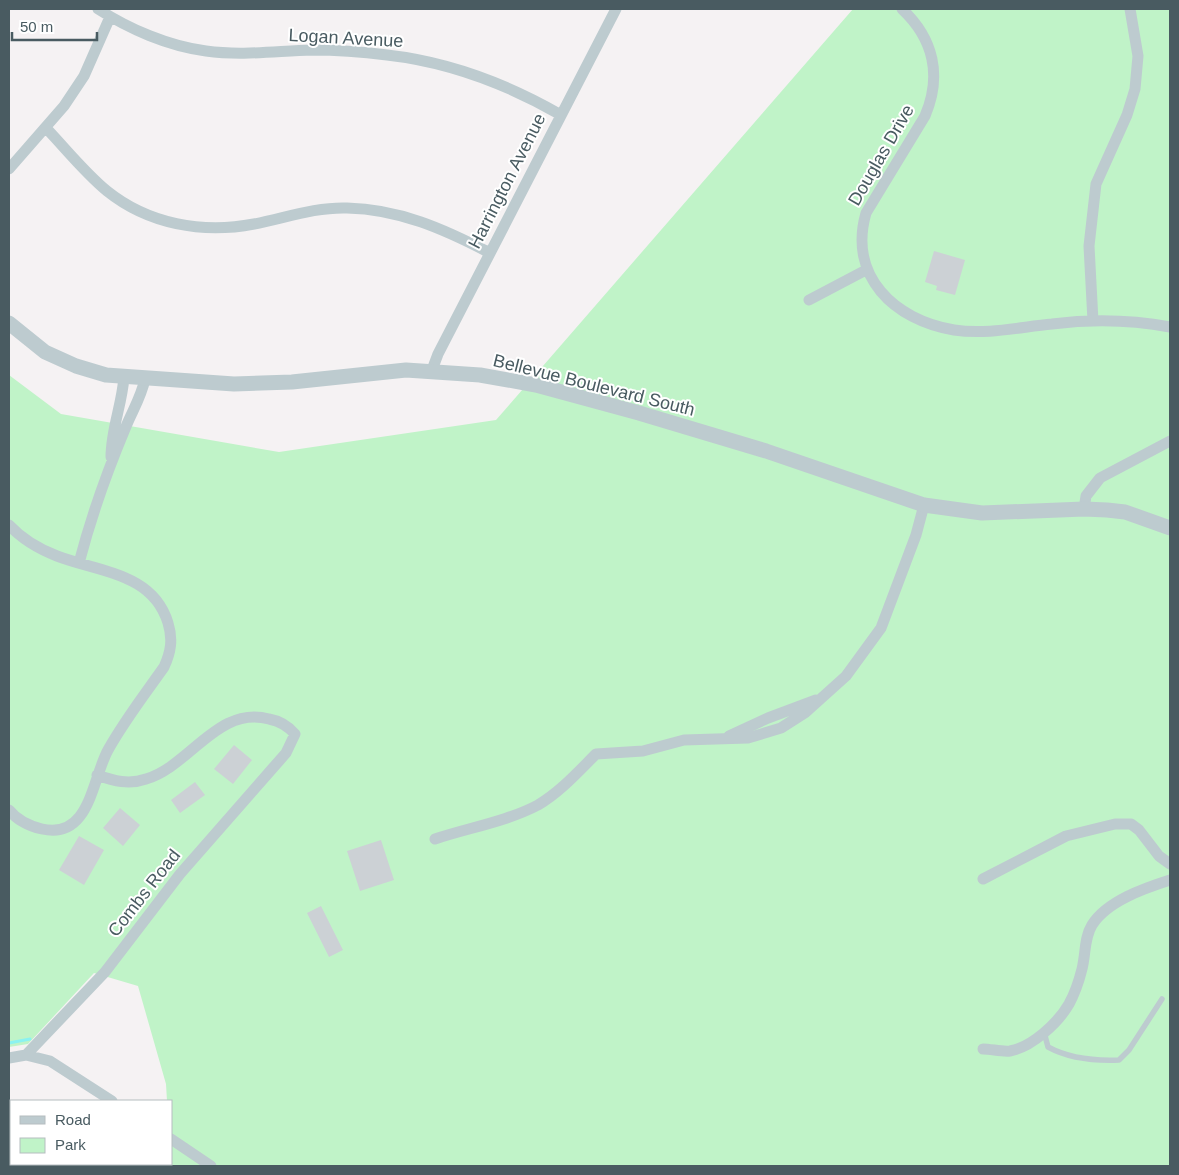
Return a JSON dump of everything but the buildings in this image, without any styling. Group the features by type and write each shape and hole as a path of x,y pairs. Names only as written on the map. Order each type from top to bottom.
{"street":[{"name":"Logan Avenue","path":"98,9 110,17 164,41 205,51 252,54 312,50 418,60 491,80 526,94 561,115"},
{"name":"Harrington Avenue","path":"432,370 616,9"},
{"name":"Douglas Drive","path":"902,9 922,31 931,51 934,86 930,104 918,129 866,213 861,241 866,270 876,286 908,313 935,325 953,330 984,332 1093,321 1123,321 1170,328"},
{"path":"1093,321 1089,246 1096,184 1127,115 1135,89 1138,56 1130,9"},
{"path":"9,169 64,106 84,76 110,17"},
{"path":"46,128 108,191 132,206 163,220 186,226 211,229 253,224 320,210 347,208 399,215 423,221 448,231 490,253"},
{"path":"809,300 866,270"},
{"name":"Bellevue Boulevard South","path":"9,323 32,343 60,359 91,371 124,377 265,384 376,372 432,370 509,380 640,413 766,451 924,506 982,513 1084,508 1125,512 1170,528"},
{"path":"111,467 112,431 121,403 124,377"},
{"path":"79,563 93,514 124,429 142,392 145,379"},
{"path":"1084,508 1086,496 1100,478 1170,441"},
{"path":"435,839 519,813 539,804 572,779 596,754 643,752 684,740 724,739 768,718 822,698 858,663 881,628 916,535 924,506"},
{"path":"9,526 29,542 56,556 123,577 145,588 160,604 166,616 171,637 169,657 164,667 112,742 97,775 86,808 73,823 64,828 45,830 18,819 9,810"},
{"name":"Combs Road","path":"26,1055 105,972 180,874 286,753 295,734 284,724 273,720 251,716 239,718 207,738 161,774 148,779 126,782 97,775"},
{"path":"983,879 1066,836 1115,824 1131,824 1139,830 1159,856 1170,864"},
{"path":"984,1048 1010,1051 1027,1044 1044,1032 1068,1005 1077,985 1084,960 1085,941 1097,919 1120,901 1146,888 1170,880"},
{"path":"9,1058 26,1055 50,1061 110,1100"},
{"path":"172,1141 212,1166"}],"lane":[{"path":"1044,1032 1048,1047 1063,1055 1097,1061 1119,1060 1129,1050 1162,999"}],"green space":[{"path":"853,9 1170,9 1170,1166 171,1166 172,1100 167,1100 166,1084 138,986 94,973 28,1044 9,1047 9,375 61,414 279,452 496,420"}],"waterway":[{"path":"9,1043 30,1039"}]}
